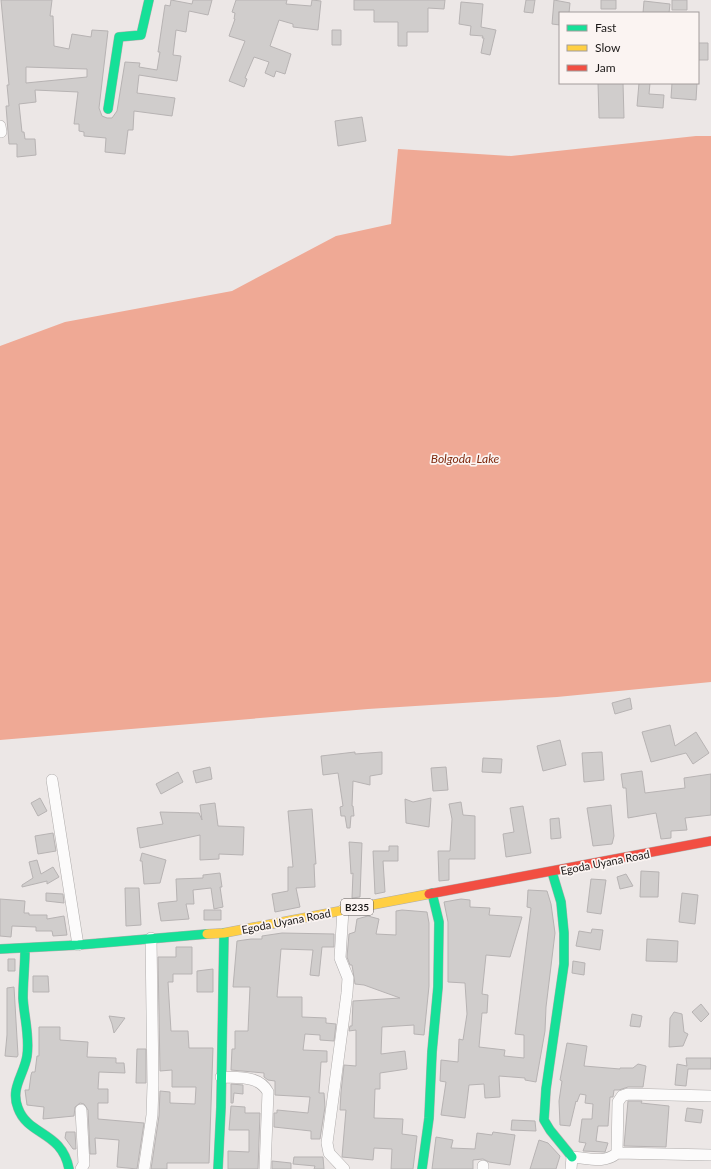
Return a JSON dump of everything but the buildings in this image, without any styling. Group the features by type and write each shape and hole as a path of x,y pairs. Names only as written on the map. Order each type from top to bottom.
{"street":[{"path":"108,109 119,37 142,35 149,0"},
{"path":"0,126 0,132"},
{"path":"52,780 78,945"},
{"name":"Egoda Uyana Road","path":"0,949 25,949 224,933 711,841"},
{"path":"552,872 559,888 563,908 566,942 544,1120 551,1135 565,1145 572,1157 571,1169"},
{"path":"422,1169 429,1118 432,1052 438,987 439,922 432,893"},
{"path":"343,910 340,958 348,978 347,993 327,1142 329,1153 344,1169"},
{"path":"218,1169 224,933"},
{"path":"144,1169 152,1115 154,1085 151,938"},
{"path":"25,949 23,998 27,1057 14,1089 17,1108 21,1116 56,1142 63,1150 69,1161 69,1169"},
{"path":"221,1077 255,1080 264,1085 268,1092 265,1169"},
{"path":"617,1153 618,1102 622,1096 628,1094 711,1096"},
{"path":"81,1110 84,1164 81,1169"},
{"path":"572,1157 604,1160 611,1159 617,1153 711,1155"}],"water":[{"name":"Bolgoda_Lake","path":"696,136 711,136 711,682 557,697 368,709 0,740 0,346 65,322 232,291 336,236 391,224 398,149 511,156"}],"traffic: fast":[{"path":"108,109 119,37 141,35 149,0"},
{"path":"552,872 561,902 564,933 564,964 546,1089 544,1120 550,1130 572,1157"},
{"path":"422,1169 429,1118 432,1052 438,987 439,922 432,893"},
{"path":"218,1169 221,1107 224,933"},
{"path":"0,949 78,945 207,934"},
{"path":"25,949 23,998 28,1049 18,1082 16,1101 23,1117 29,1124 52,1140 59,1147 65,1157 69,1169"}],"traffic: slow":[{"path":"207,934 224,933 429,894"}],"traffic: jam":[{"path":"429,894 711,841"}]}
